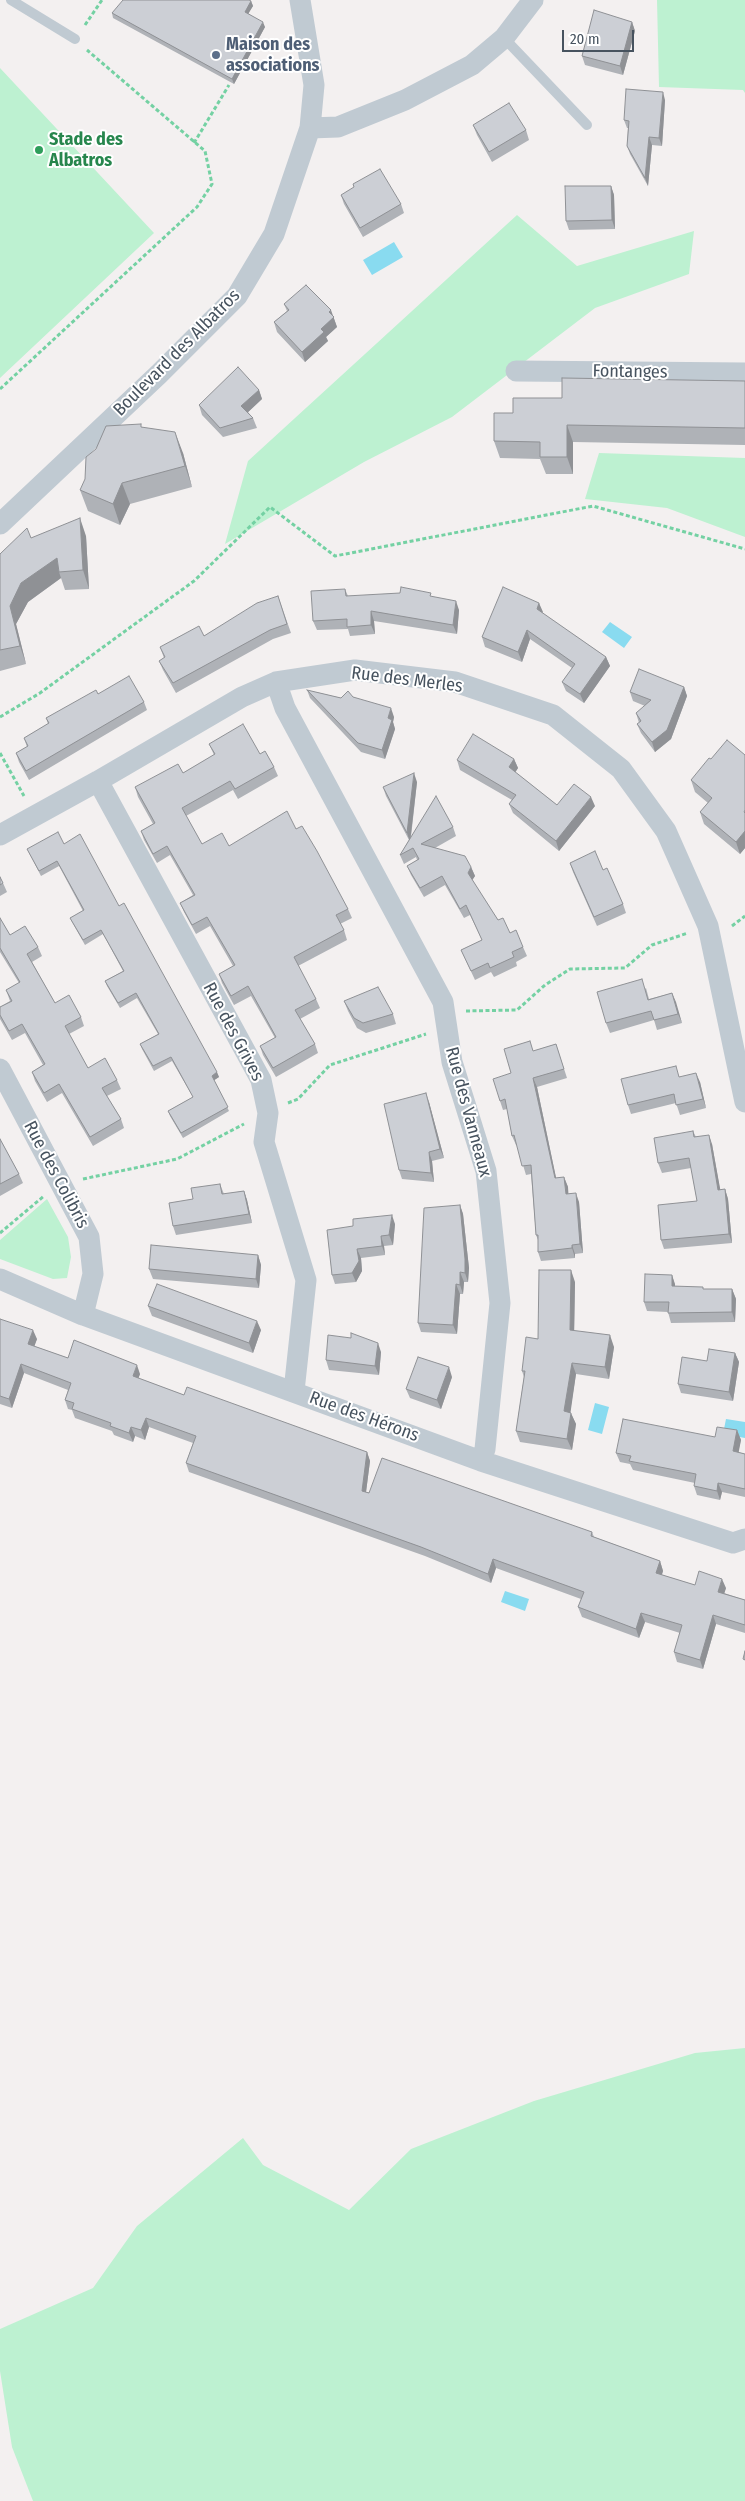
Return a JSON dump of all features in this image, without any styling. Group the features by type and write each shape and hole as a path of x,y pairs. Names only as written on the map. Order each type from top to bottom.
{"street":[{"name":"Boulevard des Albatros","path":"0,524 159,374 237,296 274,234 310,128 314,85 300,0"},
{"path":"310,128 338,127 405,100 472,64 504,38 533,0"},
{"name":"Fontanges","path":"516,371 745,373"},
{"name":"Rue des Merles","path":"0,835 98,781 242,696 276,682 355,670 455,682 553,715 621,769 666,831 708,926 745,1102"},
{"name":"Rue des Vanneaux","path":"276,682 285,708 443,1002 452,1062 486,1171 500,1302 485,1449 482,1461"},
{"name":"Rue des Grives","path":"98,781 261,1080 268,1113 264,1142 306,1280 294,1392"},
{"name":"Rue des Colibris","path":"0,1069 89,1236 93,1274 83,1315"},
{"name":"Rue des Hérons","path":"0,1278 83,1315 482,1461 741,1544"}],"lane":[{"path":"11,0 75,39"},
{"path":"504,38 587,126"}],"path":[{"path":"0,389 197,207 212,184 205,151 75,39 102,0"},
{"path":"194,143 229,85"},
{"path":"0,717 40,693 194,581 270,507 335,556 593,506 745,549"},
{"path":"0,753 25,796 33,793"},
{"path":"0,1233 43,1197 62,1186 82,1179 177,1159 298,1099 330,1065 423,1036 446,1025 468,1010 517,1010 545,985 570,969 625,968 652,945 687,933"}],"green space":[{"path":"657,0 745,0 745,93 743,90 659,87"},
{"name":"Stade des Albatros","path":"0,68 154,233 0,378"},
{"path":"517,215 577,266 694,231 689,274 595,308 452,417 364,462 225,544 248,461"},
{"path":"599,453 745,458 745,537 667,508 585,499"},
{"path":"47,1199 68,1237 71,1257 67,1278 53,1279 0,1259 0,1240"},
{"path":"745,2048 745,2501 33,2501 12,2447 0,2371 0,2329 93,2288 137,2226 243,2138 263,2165 349,2210 411,2149 534,2101 695,2053"}],"water":[{"path":"394,242 403,257 372,275 363,260"},
{"path":"610,622 632,637 624,648 602,632"},
{"path":"595,1403 609,1407 602,1434 588,1430"},
{"path":"726,1419 745,1422 745,1438 723,1434"},
{"path":"505,1591 529,1599 525,1611 501,1602"}],"building":[{"name":"Maison des associations","path":"123,0 249,0 251,1 245,12 263,22 232,79 112,13"},
{"path":"594,10 632,22 620,66 582,56"},
{"path":"626,89 663,92 659,138 649,137 645,178 627,146 629,121 624,120"},
{"path":"509,103 526,130 489,152 473,125"},
{"path":"380,169 401,204 360,228 341,195 354,187 353,184"},
{"path":"565,186 611,186 612,220 566,221"},
{"path":"306,285 331,310 329,312 334,317 321,329 324,332 302,352 274,322 289,310 284,304"},
{"path":"238,367 259,390 241,406 253,418 220,428 199,405"},
{"path":"562,378 745,381 745,428 567,425 567,457 540,457 540,442 494,441 494,413 513,413 513,398 562,398"},
{"path":"141,424 141,427 175,432 185,466 122,483 113,504 80,490 85,479 86,457 96,449 106,426"},
{"path":"80,518 83,570 59,572 57,558 21,583 10,606 20,646 0,650 0,554 27,528 31,538"},
{"path":"401,587 431,593 430,596 456,601 453,625 371,611 371,625 347,627 347,619 313,621 311,591 345,589 346,596 400,593"},
{"path":"503,587 539,603 537,609 606,657 580,694 562,682 575,664 527,630 518,652 482,637"},
{"path":"278,596 287,624 270,630 173,683 159,661 165,657 160,647 199,626 204,636 257,603"},
{"path":"639,669 684,687 667,730 652,742 637,724 641,721 636,713 651,700 630,692"},
{"path":"129,676 144,702 26,771 16,753 28,746 24,738 49,723 46,718 96,690 98,694"},
{"path":"307,690 341,698 348,691 353,697 391,708 388,718 392,720 382,750 358,743"},
{"path":"243,724 260,754 265,751 274,767 235,789 230,781 182,808 202,844 222,833 229,846 287,811 296,829 302,826 348,909 336,915 344,930 294,957 316,999 295,1010 315,1044 273,1068 260,1046 276,1037 248,986 231,996 219,974 235,965 207,917 192,925 180,903 195,895 167,846 153,854 141,831 155,823 135,787 178,764 183,773 215,754 209,744"},
{"path":"473,734 514,759 509,767 557,805 574,784 591,797 556,841 509,804 516,795 457,760"},
{"path":"727,740 745,755 745,831 736,842 700,812 712,798 691,780"},
{"path":"414,773 407,833 383,787"},
{"path":"436,796 453,827 421,844 465,856 471,867 468,873 498,920 503,918 510,933 516,930 523,947 512,952 514,957 490,968 488,963 471,971 461,950 482,940 466,905 460,909 442,876 420,888 407,866 419,859 413,848 400,855"},
{"path":"58,832 64,844 80,834 119,906 124,903 217,1072 212,1076 228,1107 181,1133 168,1111 193,1097 171,1057 153,1066 140,1044 159,1034 136,993 118,1003 105,981 124,971 101,930 83,940 70,918 84,910 57,861 39,871 27,849"},
{"path":"595,851 603,870 607,868 623,904 594,917 570,863"},
{"path":"0,918 10,935 25,926 38,947 27,954 55,1003 69,995 81,1017 65,1026 88,1068 105,1058 117,1080 102,1088 121,1119 90,1137 59,1084 44,1093 32,1072 45,1064 22,1024 9,1031 0,1015 0,1007 12,1001 6,990 20,982 0,948"},
{"path":"642,979 648,1000 672,993 678,1014 654,1020 651,1011 606,1023 597,992"},
{"path":"378,987 393,1014 363,1023 354,1018 344,1001"},
{"path":"530,1041 533,1051 556,1044 564,1069 533,1078 555,1178 564,1177 566,1194 576,1193 580,1244 572,1245 572,1248 538,1252 531,1165 522,1166 514,1135 512,1136 505,1099 500,1101 493,1079 511,1073 504,1049"},
{"path":"676,1066 679,1077 696,1073 703,1099 676,1105 674,1094 628,1105 621,1079"},
{"path":"426,1093 440,1149 429,1152 431,1173 399,1170 384,1104"},
{"path":"693,1131 694,1137 709,1135 718,1190 725,1189 729,1234 661,1240 658,1205 697,1201 689,1158 658,1163 654,1138"},
{"path":"0,1139 19,1174 0,1184"},
{"path":"220,1184 222,1194 244,1191 249,1214 173,1226 169,1203 193,1199 191,1188"},
{"path":"460,1205 465,1273 460,1272 460,1285 456,1284 453,1325 418,1323 424,1208"},
{"path":"392,1215 389,1235 381,1236 382,1246 357,1249 359,1261 352,1273 332,1275 327,1230 353,1226 353,1219"},
{"path":"151,1245 258,1255 256,1279 149,1269"},
{"path":"539,1270 571,1270 570,1330 610,1335 605,1367 572,1363 564,1411 571,1413 567,1439 516,1431 525,1371 522,1371 526,1337 538,1339"},
{"path":"645,1274 672,1275 672,1286 732,1289 732,1312 668,1313 669,1302 644,1302"},
{"path":"157,1284 257,1321 249,1343 148,1306"},
{"path":"0,1319 33,1330 28,1344 68,1358 74,1340 137,1365 133,1376 184,1395 187,1387 367,1452 362,1491 369,1493 382,1458 592,1532 591,1536 660,1561 656,1573 695,1585 699,1571 722,1579 718,1592 745,1600 745,1625 713,1615 700,1660 674,1652 682,1625 641,1613 636,1629 578,1607 584,1592 493,1559 488,1574 421,1547 186,1463 196,1436 146,1418 141,1430 131,1427 129,1433 110,1426 111,1423 72,1409 74,1403 65,1400 71,1383 21,1364 9,1399 0,1396"},
{"path":"351,1333 378,1343 375,1366 326,1360 328,1335 351,1338"},
{"path":"709,1349 735,1353 729,1392 678,1384 682,1357 707,1361"},
{"path":"418,1357 449,1367 437,1400 406,1389"},
{"path":"623,1419 715,1437 717,1427 737,1430 733,1451 745,1454 745,1489 718,1483 717,1491 694,1486 696,1474 629,1461 631,1456 616,1453"}],"place":[{"name":"Maison des associations","path":"216,55"},
{"name":"Stade des Albatros","path":"39,150"}]}
